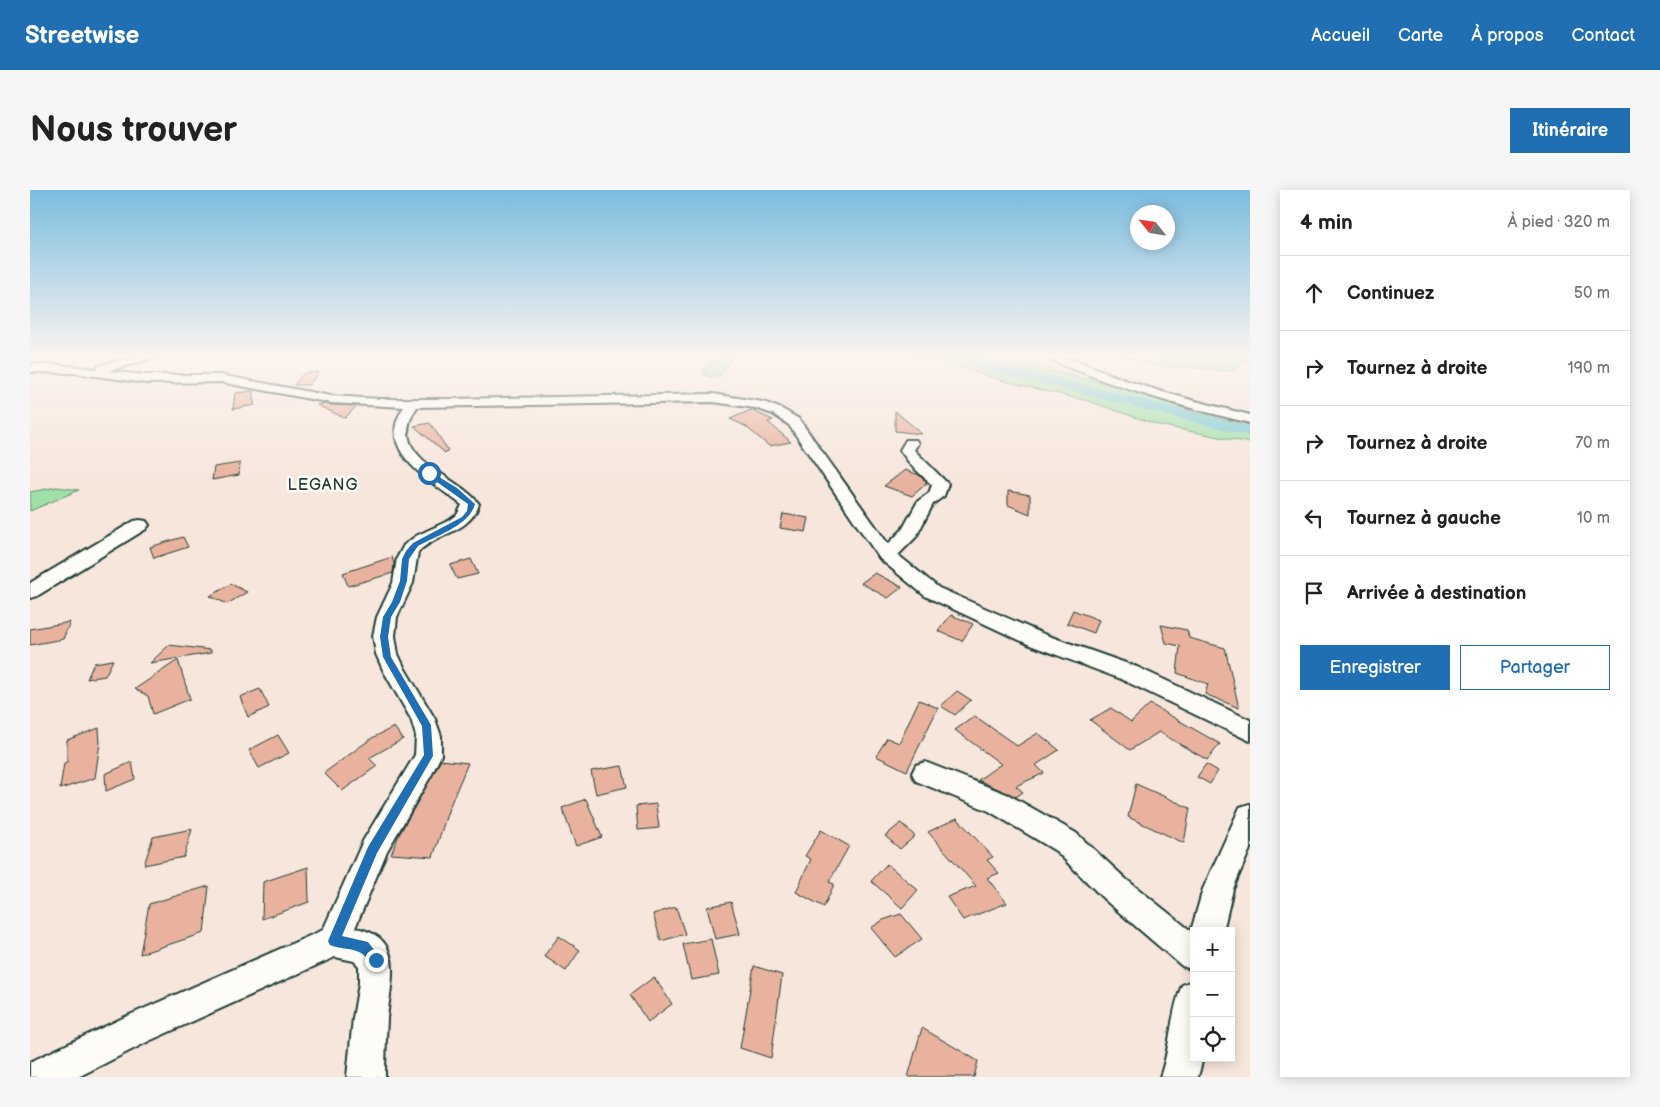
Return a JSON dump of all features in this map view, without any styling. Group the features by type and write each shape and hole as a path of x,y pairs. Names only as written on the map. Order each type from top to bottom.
{"street":[{"path":"316,397 472,404 562,400 720,398 771,409 785,414 794,422 887,555 932,592 1038,640 1130,673 1250,730"},
{"path":"1167,397 1250,419"},
{"path":"334,941 372,851 428,756 426,725 387,657 385,643 387,617 396,602 404,581 405,559 415,545 464,518 470,511 472,504 413,460 406,447 401,428 402,420 413,403"},
{"path":"887,555 910,533 926,501 936,496 940,484 906,450 911,443"},
{"path":"30,592 140,525"},
{"path":"925,773 999,803 1066,842 1116,890 1190,951"},
{"path":"1208,927 1218,889 1250,816"},
{"path":"39,1077 137,1029 334,941 363,946 376,960 376,983 370,1018 366,1077"},
{"path":"1179,1077 1184,1062 1191,1017"}],"green space":[{"path":"1073,397 1151,397 1197,413 1250,426 1250,443 1158,425"},
{"path":"57,487 79,490 30,511 30,492"}],"building":[{"path":"234,397 253,397 255,405 233,409"},
{"path":"317,405 357,406 345,418"},
{"path":"751,410 773,420 768,422 791,442 769,446 745,426 730,419"},
{"path":"895,411 922,434 895,431"},
{"path":"430,423 448,450 445,453 414,426"},
{"path":"240,463 239,475 212,480 214,467"},
{"path":"905,470 919,475 927,483 912,496 884,486"},
{"path":"1008,491 1030,495 1030,514 1008,505"},
{"path":"783,514 809,518 806,532 780,528"},
{"path":"183,537 188,547 154,558 150,547"},
{"path":"392,557 394,563 393,573 348,586 343,573"},
{"path":"471,559 478,574 457,579 450,565"},
{"path":"875,573 902,587 888,598 861,583"},
{"path":"231,584 247,592 227,604 210,596"},
{"path":"1073,610 1099,620 1094,633 1067,623"},
{"path":"951,615 973,624 962,641 938,631"},
{"path":"70,622 63,639 30,645 30,629"},
{"path":"1161,625 1187,630 1189,638 1225,648 1239,708 1205,694 1208,684 1177,673 1180,646 1166,643"},
{"path":"169,645 211,650 211,653 150,663"},
{"path":"113,660 105,676 87,679 94,663"},
{"path":"178,660 190,699 153,714 148,696 135,689"},
{"path":"260,689 269,707 248,717 240,697"},
{"path":"957,691 971,700 955,715 941,706"},
{"path":"919,700 938,708 907,771 876,756 887,738 899,743"},
{"path":"1150,704 1220,744 1207,760 1159,732 1130,750 1090,720 1111,708 1131,722"},
{"path":"975,716 1017,746 1038,733 1059,750 1036,765 1044,773 1016,786 1023,792 1016,797 978,780 1001,764 955,730"},
{"path":"394,727 403,739 369,758 377,766 342,791 324,773 372,738"},
{"path":"99,728 100,743 95,778 60,789 64,763 67,762 67,740"},
{"path":"278,735 289,753 259,768 249,750"},
{"path":"441,760 468,763 449,808 433,857 391,854 399,835"},
{"path":"132,762 135,779 106,791 105,774"},
{"path":"1206,764 1218,771 1210,784 1197,777"},
{"path":"622,766 627,787 596,794 591,771"},
{"path":"1136,784 1190,808 1184,843 1128,817"},
{"path":"586,799 602,837 576,846 562,808"},
{"path":"656,804 659,828 638,830 636,806"},
{"path":"957,818 993,857 987,860 999,873 987,878 1007,903 963,920 947,897 976,886 928,832"},
{"path":"901,823 915,836 900,849 885,836"},
{"path":"192,829 184,857 144,865 153,837"},
{"path":"821,830 849,846 829,882 834,884 824,907 796,892 811,859 805,856"},
{"path":"887,864 918,890 902,908 871,881"},
{"path":"308,867 309,902 262,919 263,882"},
{"path":"209,886 204,933 140,954 149,904"},
{"path":"731,902 740,934 715,939 707,907"},
{"path":"676,907 685,934 661,941 653,914"},
{"path":"901,914 922,939 895,957 871,928 883,920"},
{"path":"559,936 580,950 566,971 544,956"},
{"path":"711,939 719,975 691,980 683,944"},
{"path":"754,966 782,975 771,1058 740,1048"},
{"path":"654,977 672,1004 648,1022 630,995"},
{"path":"922,1028 978,1061 974,1077 908,1077"}],"waterway":[{"path":"1115,397 1250,431"}],"district":[{"name":"LEGANG","path":"323,485"}],"route":[{"path":"376,960 363,946 334,941 372,851 428,756 426,725 387,657 384,637 387,617 396,602 404,581 405,559 408,552 415,545 464,518 470,511 472,504 429,473"}]}
